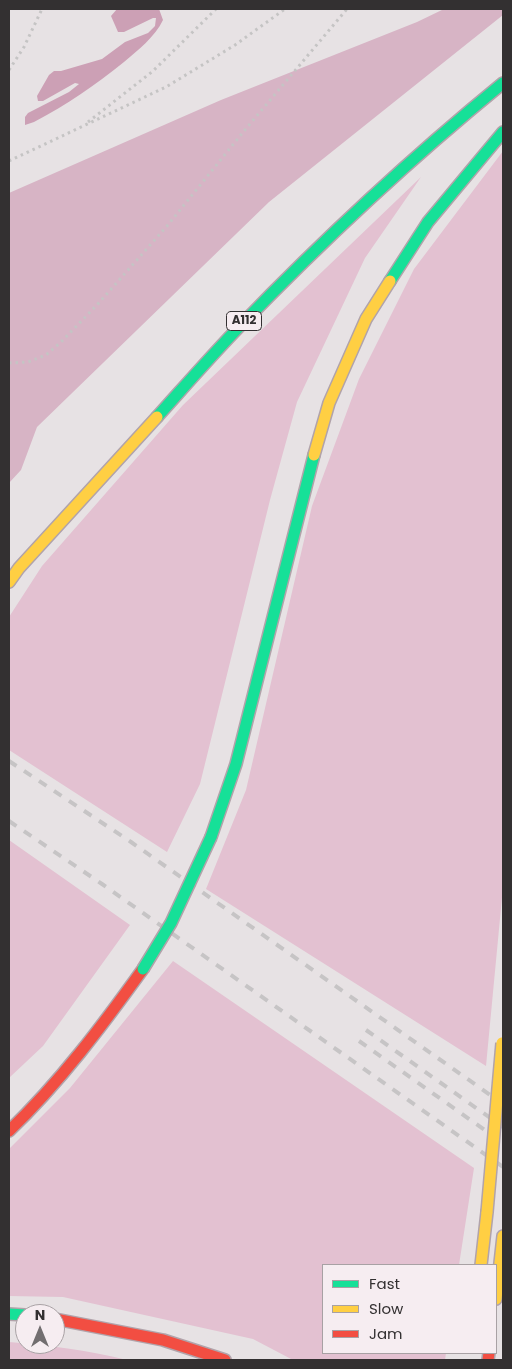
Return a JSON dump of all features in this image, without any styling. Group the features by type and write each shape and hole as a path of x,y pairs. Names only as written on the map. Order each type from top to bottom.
{"highway":[{"name":"A112","path":"9,582 26,560 239,327 340,227 449,127 503,83"},
{"path":"9,1131 32,1110 77,1059 143,969 171,923 211,836 236,764 305,490 329,403 366,319 428,222 503,132"},
{"path":"481,1264 502,1039"},
{"path":"497,1290 503,1236"},
{"path":"65,1322 127,1331 225,1360"}],"path":[{"path":"9,70 24,47 42,9"},
{"path":"84,126 153,71 216,9"},
{"path":"9,161 166,88 235,45 285,9"},
{"path":"9,363 28,362 46,355 62,342 167,226 347,9"}],"shaded area":[{"path":"117,9 159,9 163,20 156,32 146,43 113,71 70,101 34,122 25,125 25,117 28,113 69,92 79,84 75,83 43,101 38,101 37,96 49,75 54,71 61,71 102,59 125,42 148,33 155,26 156,18 153,18 124,32 118,32 111,16"},
{"path":"444,9 503,9 503,15 269,202 37,427 21,470 9,483 9,193 221,100 417,22"},
{"path":"503,151 503,887 486,1066 206,889 246,790 312,506 359,379 414,269"},
{"path":"421,177 365,258 297,402 270,500 200,784 167,852 9,750 9,617 42,566 183,405"},
{"path":"9,840 130,925 43,1046 9,1078"},
{"path":"173,961 474,1168 459,1264 322,1264 322,1354 446,1354 445,1360 293,1360 253,1339 63,1297 9,1296 9,1149 70,1088"},
{"path":"9,1342 15,1343 15,1354 65,1354 65,1348 127,1360 9,1360"}],"railway":[{"path":"9,761 131,842 503,1104"},
{"path":"9,821 102,884 503,1167"},
{"path":"366,1030 503,1127"},
{"path":"359,1041 503,1143"}],"traffic: fast":[{"path":"157,417 239,327 334,232 434,141 503,83"},
{"path":"390,281 428,222 503,132"},
{"path":"211,837 236,764 314,455"},
{"path":"143,969 171,923 211,837"},
{"path":"9,1314 15,1314"}],"traffic: slow":[{"path":"314,455 329,403 366,319 390,281"},
{"path":"9,582 19,568 157,417"},
{"path":"487,1212 502,1043"},
{"path":"481,1264 487,1212"},
{"path":"497,1290 503,1236"}],"traffic: jam":[{"path":"9,1131 46,1093 80,1053 143,969"},
{"path":"65,1321 163,1340 225,1360"},
{"path":"488,1360 489,1354"}]}
